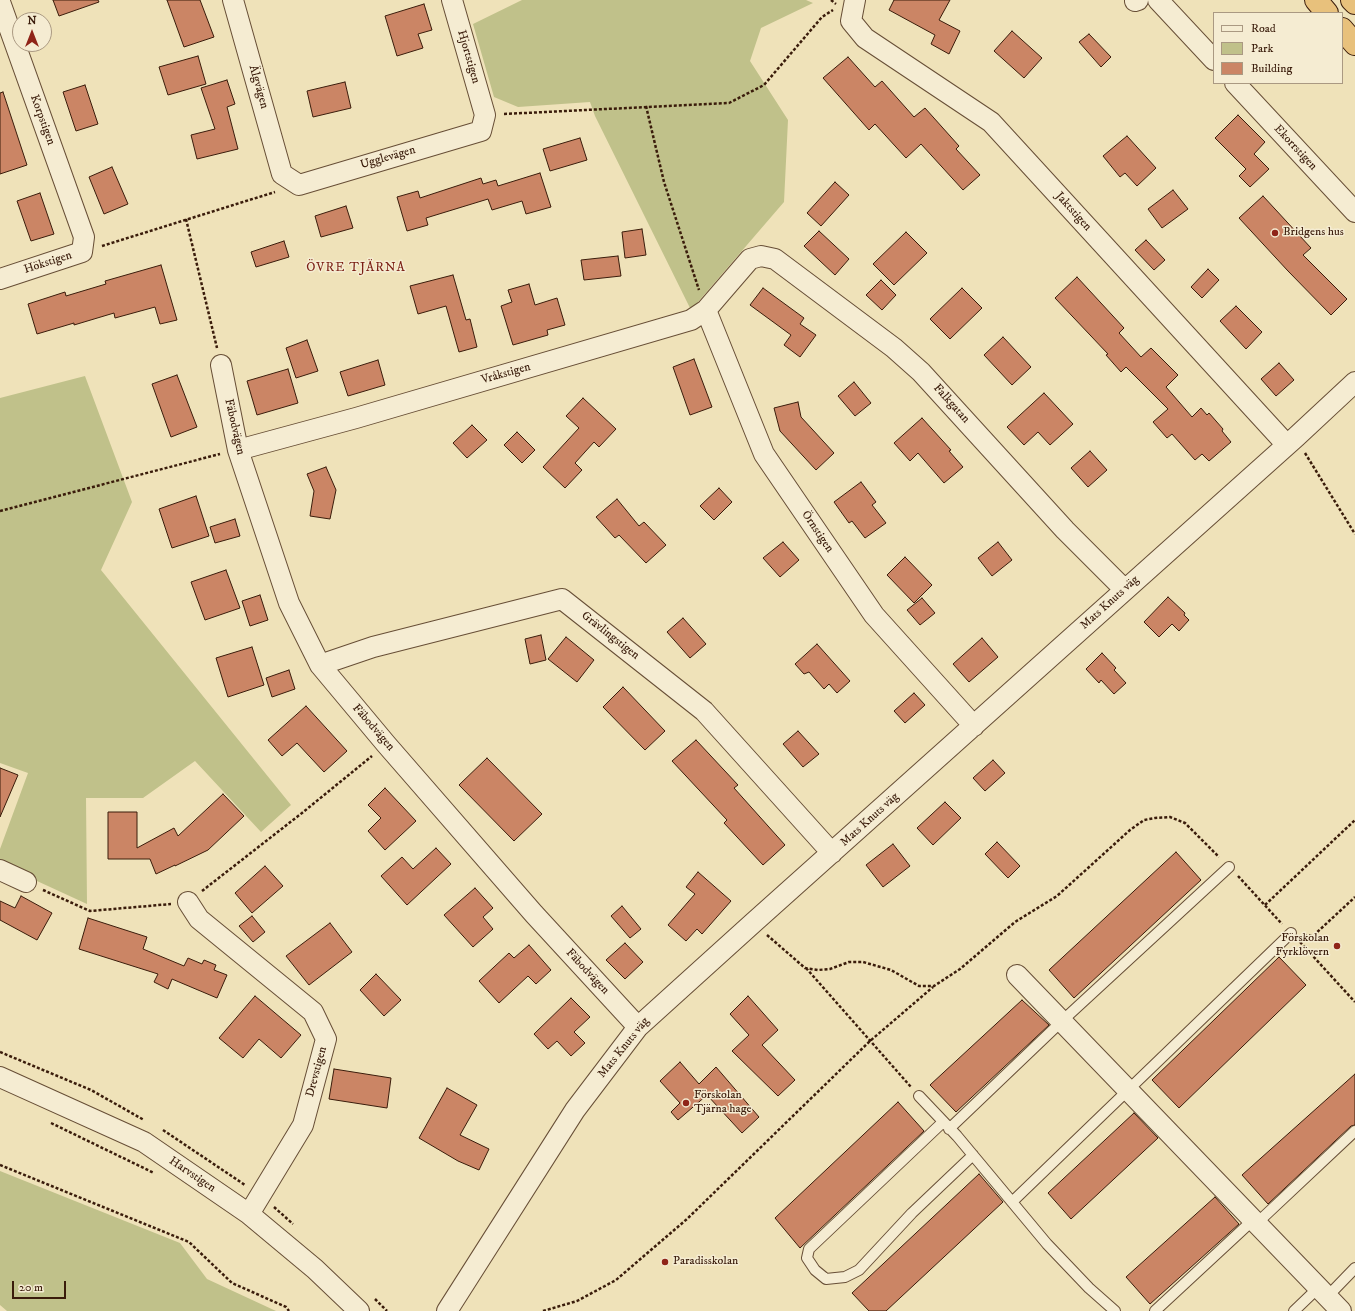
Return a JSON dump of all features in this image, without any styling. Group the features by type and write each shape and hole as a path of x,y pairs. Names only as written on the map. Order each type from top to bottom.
{"highway":[{"path":"1316,0 1326,12"},
{"path":"1352,0 1355,3"},
{"path":"1343,30 1355,44"}],"street":[{"name":"Älgvägen","path":"233,0 282,174 299,185"},
{"name":"Hjortstigen","path":"452,0 485,115"},
{"path":"1158,0 1213,59"},
{"name":"Korpstigen","path":"0,2 83,245"},
{"name":"Jaktstigen","path":"847,3 851,21 865,38 991,122 1291,441"},
{"name":"Ekorrstigen","path":"1236,84 1355,212"},
{"name":"Ugglevägen","path":"299,185 481,131 485,115"},
{"name":"Hökstigen","path":"0,279 83,245"},
{"name":"Falkgatan","path":"750,259 761,256 775,259 894,348 921,372 1065,530 1125,590"},
{"name":"Vråkstigen","path":"238,450 356,418 691,320 706,310 750,259"},
{"name":"Örnstigen","path":"706,310 764,454 874,615 974,726"},
{"name":"Fäbodvägen","path":"221,365 238,450 289,603 320,666 534,914 638,1027"},
{"name":"Mats Knuts väg","path":"447,1311 575,1110 638,1027 1355,382"},
{"name":"Grävlingstigen","path":"320,666 373,647 562,599 704,711 832,853"},
{"path":"0,870 26,882"},
{"name":"Drevstigen","path":"188,902 199,919 313,1012 326,1039 303,1125 249,1214"},
{"path":"1017,975 1341,1311"},
{"name":"Harvstigen","path":"0,1077 144,1142 249,1214 315,1269 359,1311"}],"lane":[{"path":"973,1155 912,1213 859,1270 845,1277 826,1279 815,1270 807,1258 809,1249 1062,1022 1229,867"},
{"path":"1012,1202 1291,933"},
{"path":"919,1096 973,1155 1047,1244 1089,1288 1115,1311"},
{"path":"1155,1311 1355,1131"},
{"path":"1294,1311 1355,1268"}],"path":[{"path":"485,115 729,103 764,85 822,17 847,3"},
{"path":"646,106 664,182 706,310"},
{"path":"83,245 186,219 299,185"},
{"path":"186,219 221,365"},
{"path":"1291,441 1310,462 1355,534"},
{"path":"0,511 238,450"},
{"path":"26,882 90,911 188,902 302,813 386,744"},
{"path":"544,1311 577,1301 616,1280 686,1219 870,1041 934,986 960,969 1015,922 1057,896 1130,830 1144,820 1170,817 1185,823 1229,867 1355,1002"},
{"path":"1265,905 1355,820"},
{"path":"1291,933 1312,936 1355,897"},
{"path":"753,923 806,968 919,1096"},
{"path":"806,968 818,970 830,969 849,962 863,962 891,970 918,986 934,986"},
{"path":"49,1122 160,1177"},
{"path":"0,1165 189,1242 232,1283 286,1307 289,1311"}],"green space":[{"path":"522,0 806,0 813,3 761,28 750,61 788,120 784,202 691,310 595,116 590,102 518,107 494,97 473,24"},
{"path":"85,376 132,502 101,570 291,805 261,832 195,761 143,798 86,798 87,904 0,864 0,849 28,773 0,763 0,398"},
{"path":"0,1171 180,1243 207,1279 276,1311 7,1311 0,1305"}],"building":[{"path":"53,0 98,0 99,2 59,16"},
{"path":"167,0 200,0 214,37 184,47"},
{"path":"894,0 950,0 939,20 960,31 949,54 931,44 935,35 889,10"},
{"path":"424,4 432,30 418,34 423,48 397,56 385,16"},
{"path":"1012,31 1042,58 1024,78 994,51"},
{"path":"1089,34 1111,57 1101,67 1079,42"},
{"path":"198,56 206,84 168,95 159,67"},
{"path":"848,57 875,87 882,81 914,117 925,108 959,146 956,149 980,175 963,190 921,144 906,158 875,124 869,130 823,78"},
{"path":"227,80 235,104 227,107 238,149 197,159 191,135 215,129 201,88"},
{"path":"345,82 351,108 313,117 307,91"},
{"path":"85,85 98,124 76,131 63,92"},
{"path":"3,92 27,165 0,174 0,93"},
{"path":"1238,115 1265,142 1254,154 1269,169 1250,187 1239,176 1246,169 1215,138"},
{"path":"1127,136 1156,168 1137,186 1125,173 1120,177 1103,156"},
{"path":"580,138 587,160 550,171 543,149"},
{"path":"112,167 128,204 104,214 89,177"},
{"path":"540,173 551,207 526,214 522,201 492,210 488,199 426,218 428,225 407,231 397,197 418,191 420,198 481,178 483,184 496,180 498,186"},
{"path":"835,182 849,195 821,226 807,213"},
{"path":"1173,190 1188,209 1162,228 1148,209"},
{"path":"40,193 54,234 31,241 17,201"},
{"name":"Bridgens hus","path":"1263,196 1311,248 1303,255 1347,299 1331,315 1239,218"},
{"path":"346,206 353,228 321,237 315,216"},
{"path":"642,229 646,255 625,258 622,232"},
{"path":"819,231 849,259 835,275 804,246"},
{"path":"906,232 927,253 894,285 873,264"},
{"path":"1146,240 1165,260 1154,270 1135,250"},
{"path":"284,241 289,257 256,267 251,252"},
{"path":"618,256 621,276 584,280 581,260"},
{"path":"161,265 177,320 160,324 155,307 115,318 114,313 37,334 28,304 65,292 66,296 106,284 105,281"},
{"path":"1208,269 1219,280 1202,298 1191,287"},
{"path":"453,275 466,320 470,319 477,347 459,352 446,306 418,314 410,286"},
{"path":"1077,277 1124,328 1119,333 1141,357 1151,348 1178,375 1166,387 1192,417 1201,408 1207,415 1209,413 1223,429 1222,431 1231,442 1209,461 1202,454 1195,460 1172,434 1167,438 1153,422 1168,409 1126,367 1121,372 1106,355 1108,354 1055,298"},
{"path":"881,280 896,295 882,310 866,295"},
{"path":"529,284 535,305 557,298 565,325 547,330 548,335 513,345 501,306 512,302 508,290"},
{"path":"763,288 804,318 800,324 816,335 800,357 784,345 791,335 750,305"},
{"path":"962,288 982,308 950,339 930,319"},
{"path":"1236,306 1262,332 1246,349 1220,321"},
{"path":"1003,337 1031,367 1012,385 984,355"},
{"path":"307,340 318,371 296,378 286,348"},
{"path":"694,359 712,407 690,415 673,367"},
{"path":"378,360 385,385 348,396 340,372"},
{"path":"1279,363 1294,380 1276,396 1261,379"},
{"path":"288,369 298,403 257,415 247,381"},
{"path":"177,375 197,427 171,437 152,384"},
{"path":"854,382 871,403 855,416 838,396"},
{"path":"1044,393 1073,424 1050,445 1038,432 1024,445 1007,427"},
{"path":"583,398 616,429 599,447 594,442 575,463 582,470 565,488 543,467 579,428 566,416"},
{"path":"798,402 801,417 834,453 816,470 780,431 774,408"},
{"path":"922,418 951,450 949,451 963,467 944,483 918,453 910,461 894,443"},
{"path":"472,425 487,440 467,458 453,443"},
{"path":"517,432 535,450 522,463 504,445"},
{"path":"1090,451 1107,470 1088,487 1071,468"},
{"path":"326,467 336,490 330,519 310,516 314,491 307,474"},
{"path":"861,482 876,502 872,505 886,523 865,538 852,521 849,523 834,502"},
{"path":"719,488 732,502 714,520 700,506"},
{"path":"196,496 209,536 172,548 159,509"},
{"path":"617,499 639,526 644,522 666,545 646,563 619,535 615,538 596,517"},
{"path":"235,519 240,536 215,543 210,527"},
{"path":"783,542 799,560 780,577 763,558"},
{"path":"998,542 1012,560 992,576 978,558"},
{"path":"905,557 932,585 914,603 887,575"},
{"path":"226,570 240,608 205,620 191,582"},
{"path":"260,595 268,620 250,626 242,601"},
{"path":"1168,597 1185,613 1184,615 1189,620 1179,631 1172,624 1159,637 1144,622"},
{"path":"922,598 935,613 920,625 907,610"},
{"path":"683,618 706,644 690,658 667,632"},
{"path":"541,635 546,660 530,664 525,639"},
{"path":"566,637 594,660 577,682 548,659"},
{"path":"982,638 998,657 969,682 953,664"},
{"path":"817,644 850,681 837,693 829,684 824,689 809,672 804,674 795,664"},
{"path":"252,647 264,685 228,697 216,658"},
{"path":"1102,653 1116,668 1114,670 1126,683 1114,694 1101,680 1099,683 1086,669"},
{"path":"289,670 295,689 272,697 266,678"},
{"path":"623,687 665,731 645,750 603,707"},
{"path":"914,693 925,705 905,723 894,711"},
{"path":"306,706 347,751 324,772 297,743 282,756 268,740"},
{"path":"798,731 819,754 803,767 783,744"},
{"path":"696,740 738,785 734,788 785,845 763,865 724,823 727,820 672,761"},
{"path":"487,758 542,814 514,841 459,785"},
{"path":"993,760 1005,773 985,791 973,778"},
{"path":"0,768 18,775 0,817"},
{"path":"385,788 416,821 385,850 368,831 381,818 368,805"},
{"path":"223,794 244,816 208,850 156,874 150,859 108,859 108,812 137,812 137,848 174,828 178,836"},
{"path":"945,802 961,818 933,845 917,828"},
{"path":"997,842 1020,866 1008,878 985,854"},
{"path":"893,844 910,866 883,887 866,865"},
{"path":"436,848 451,864 407,905 381,876 402,857 413,869"},
{"path":"1176,852 1201,880 1074,998 1049,970"},
{"path":"265,866 283,886 252,913 235,893"},
{"path":"698,872 731,901 702,934 697,929 686,941 668,925 695,894 686,887"},
{"path":"475,888 493,908 483,917 493,929 473,947 444,915"},
{"path":"21,896 52,913 37,940 0,920 0,901 15,908"},
{"path":"622,906 641,929 630,938 611,916"},
{"path":"252,916 265,932 253,942 239,926"},
{"path":"88,918 147,937 143,949 184,966 188,958 202,964 204,960 216,965 214,970 227,975 217,998 172,979 168,989 154,982 158,974 79,949"},
{"path":"330,923 352,952 309,985 286,956"},
{"path":"625,943 643,962 625,979 606,960"},
{"path":"529,945 551,970 536,984 528,976 499,1003 479,981 509,953 514,958"},
{"path":"1279,957 1306,985 1179,1108 1152,1080"},
{"path":"376,974 401,1000 384,1016 360,990"},
{"path":"255,996 301,1035 281,1058 259,1039 243,1058 219,1038"},
{"path":"748,996 778,1030 762,1045 795,1080 778,1096 732,1051 749,1035 730,1014"},
{"path":"571,998 590,1017 574,1032 585,1043 571,1056 557,1041 548,1049 534,1034"},
{"path":"1022,1000 1049,1025 956,1112 930,1085"},
{"path":"680,1062 699,1084 716,1067 759,1117 742,1133 707,1095 678,1120 671,1112 680,1103 660,1081"},
{"path":"334,1069 391,1078 387,1108 329,1099"},
{"path":"1355,1074 1355,1125 1351,1126 1268,1204 1242,1175"},
{"path":"447,1088 477,1105 460,1135 489,1149 479,1170 458,1161 419,1138"},
{"path":"898,1102 924,1131 800,1248 775,1218"},
{"path":"1134,1113 1158,1138 1071,1219 1048,1193"},
{"path":"979,1174 1003,1202 886,1311 869,1311 852,1293"},
{"path":"1215,1197 1239,1224 1150,1304 1126,1277"}],"place":[{"name":"Bridgens hus","path":"1275,233"},
{"name":"Förskolan Fyrklövern","path":"1337,946"},
{"name":"Förskolan Tjärna hage","path":"686,1103"},
{"name":"Paradisskolan","path":"665,1262"}],"district":[{"name":"ÖVRE TJÄRNA","path":"356,268"}]}
